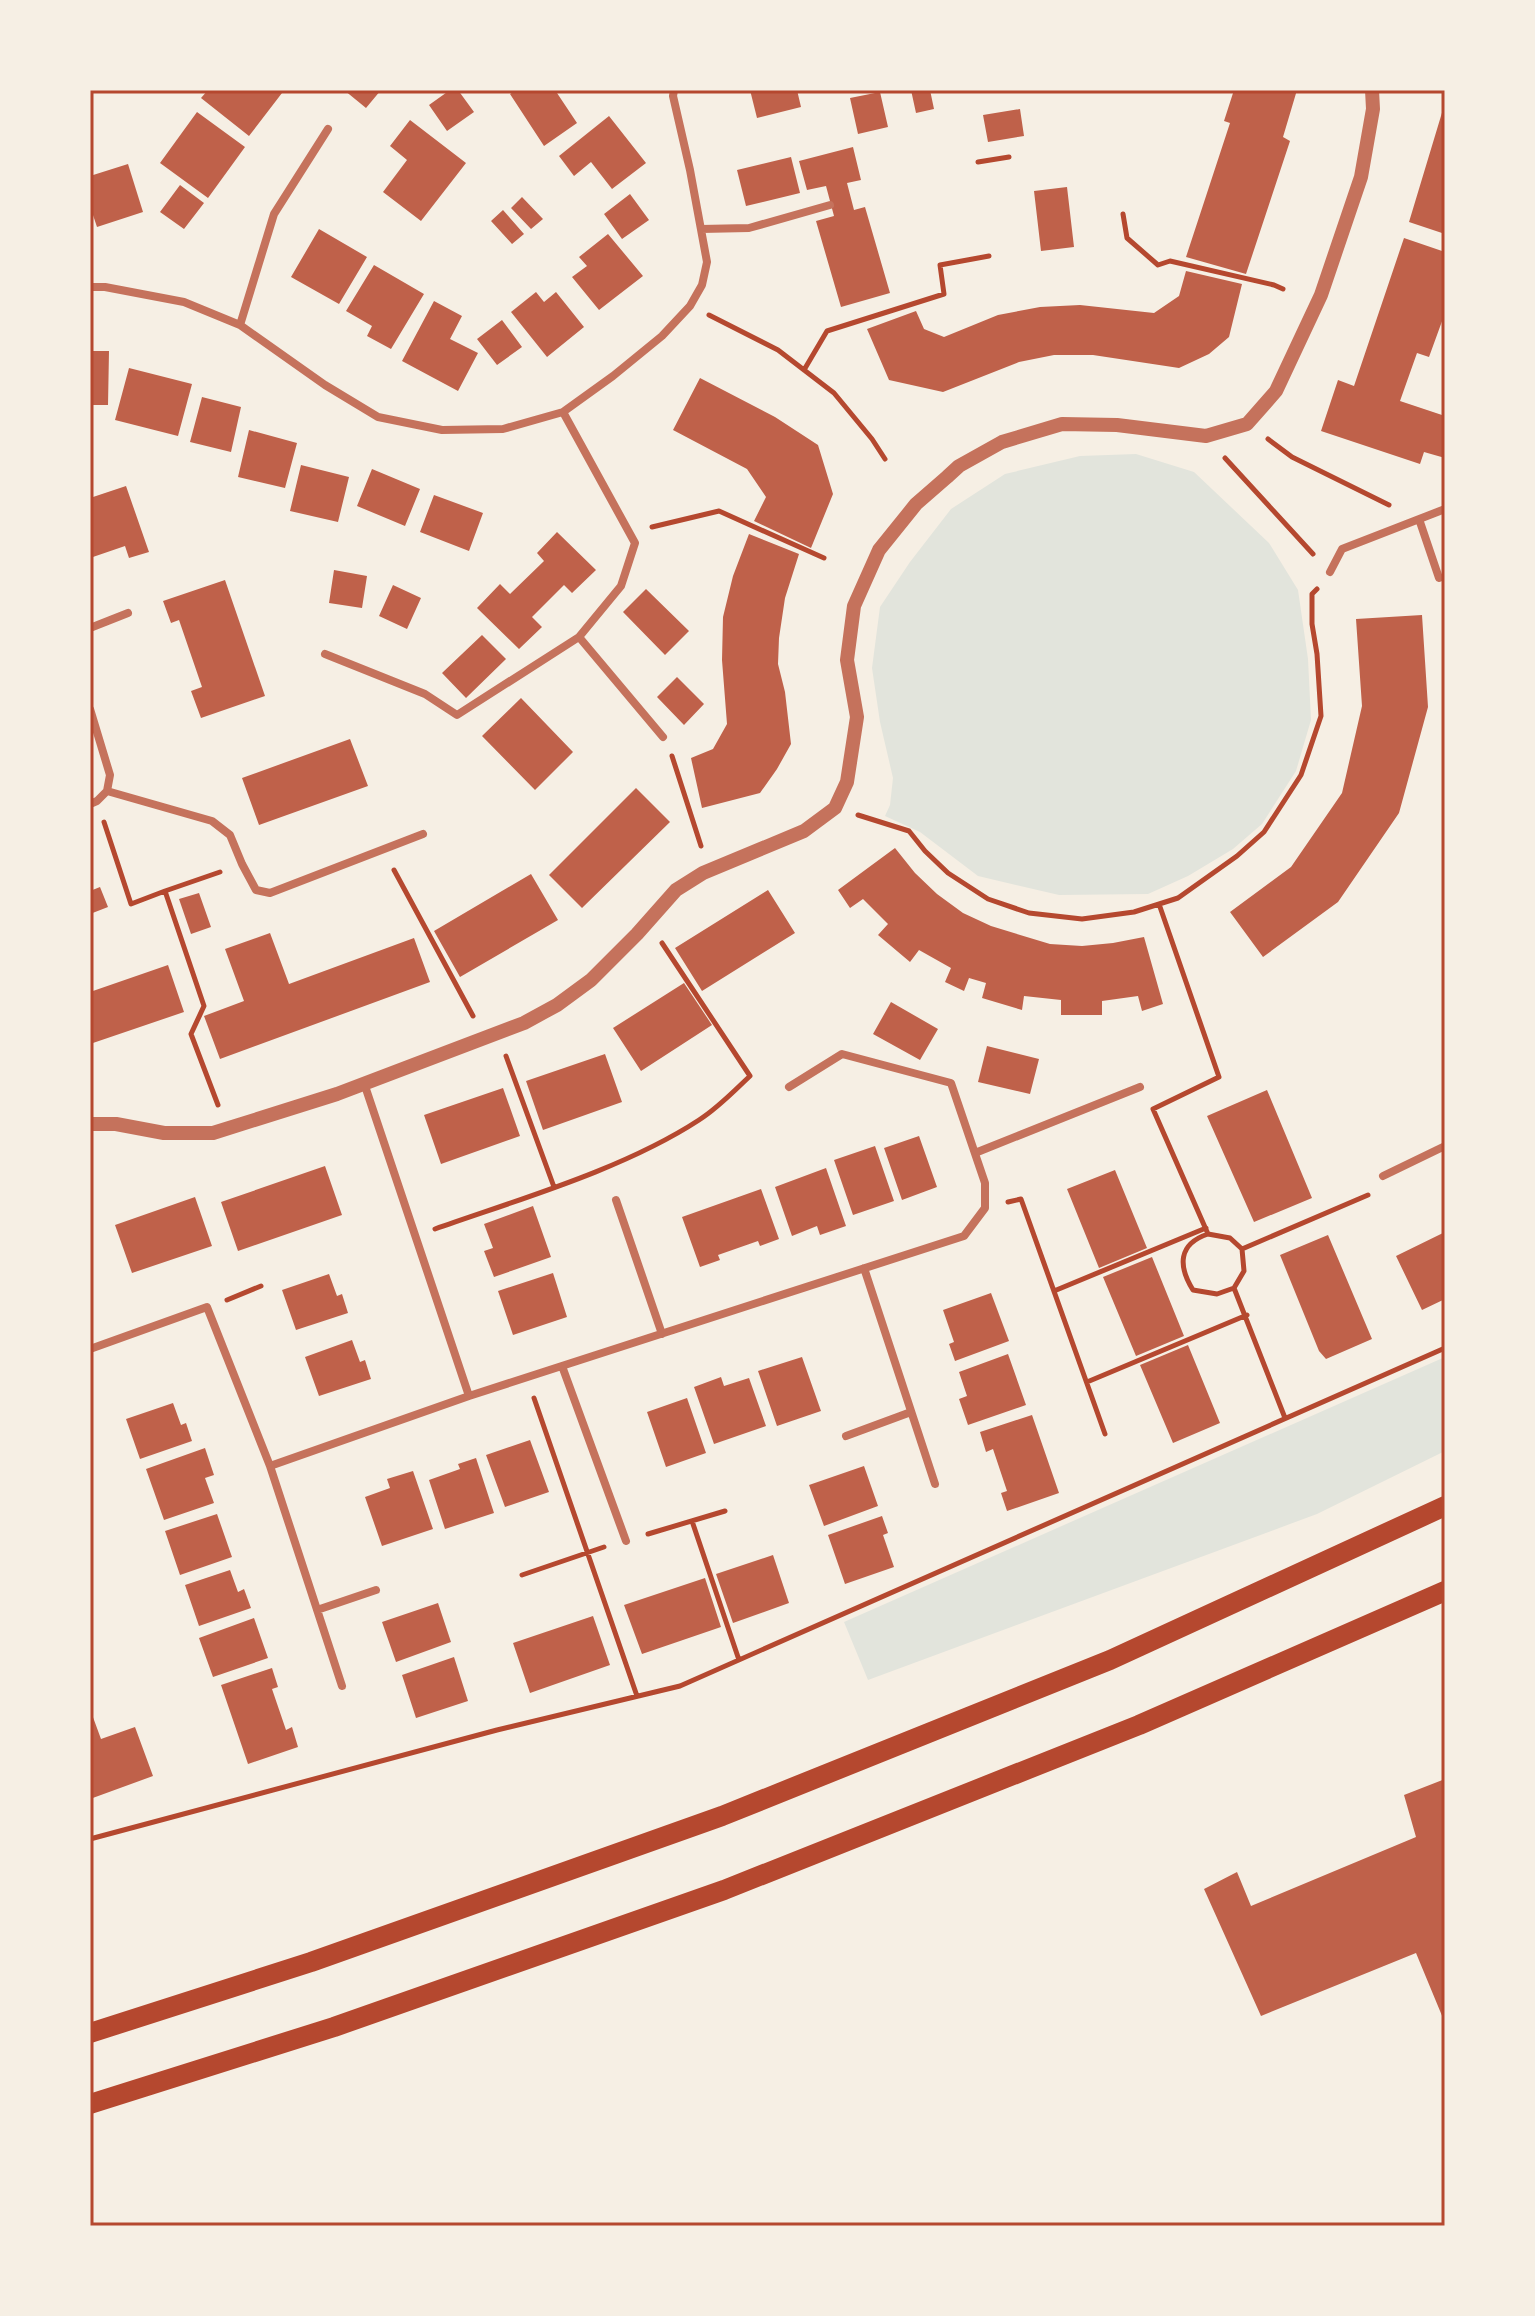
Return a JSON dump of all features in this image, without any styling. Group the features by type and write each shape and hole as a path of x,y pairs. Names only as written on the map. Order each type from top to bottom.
{"main road":[{"path":"90,2033 311,1962 722,1816 1110,1660 1445,1506"},
{"path":"90,2104 334,2027 724,1890 1139,1725 1445,1591"}],"street":[{"path":"90,287 184,302 240,325 325,385 378,417 442,430 503,429 563,412 662,336 690,306 702,285 707,262 674,90"},
{"path":"90,1124 116,1124 164,1133 213,1133 364,1083 524,1023 557,1005 591,980 676,890 708,871 804,831 835,808 847,782 857,717 847,660 854,606 879,550 916,504 959,466 1002,442 1062,424 1117,425 1206,436 1247,424 1276,391 1321,295 1361,177 1373,109 1372,90"},
{"path":"240,325 274,214 328,129"},
{"path":"701,229 749,228 830,205"},
{"path":"325,654 425,694 457,715 579,637 621,586 635,543 563,412"},
{"path":"1330,572 1342,549 1445,509"},
{"path":"1419,519 1439,578"},
{"path":"90,628 128,613"},
{"path":"579,637 663,737"},
{"path":"90,709 110,775 107,791 94,802"},
{"path":"107,791 212,821 230,835 256,890 270,893 423,834"},
{"path":"270,1466 469,1396 964,1236 985,1208 985,1183 951,1083 842,1054 789,1087"},
{"path":"364,1083 469,1396"},
{"path":"975,1153 1140,1087"},
{"path":"1383,1176 1445,1146"},
{"path":"616,1200 662,1334"},
{"path":"864,1268 935,1484"},
{"path":"90,1349 207,1307 270,1466 342,1686"},
{"path":"562,1366 626,1541"},
{"path":"846,1436 911,1412"},
{"path":"317,1610 376,1590"}],"path":[{"path":"978,162 1009,157"},
{"path":"1123,214 1127,238 1158,265 1170,261 1283,289"},
{"path":"804,370 827,331 944,294 940,265 989,256"},
{"path":"690,306 778,350 834,393 885,459"},
{"path":"1247,424 1292,457 1419,519"},
{"path":"835,808 909,831 948,873 988,899 1029,913 1082,919 1134,912 1178,898 1237,856 1264,832 1301,775 1321,716 1312,594 1330,572 1206,436"},
{"path":"629,533 719,511 824,558"},
{"path":"663,737 674,760 708,871"},
{"path":"94,802 131,904 242,864"},
{"path":"382,848 491,1035 554,1187"},
{"path":"165,891 204,1006 191,1034 226,1129"},
{"path":"1159,904 1219,1077 1153,1109 1207,1231"},
{"path":"415,1236 554,1187 646,1150 701,1119 750,1076 648,921"},
{"path":"1242,1249 1369,1194 1383,1176"},
{"path":"985,1208 1021,1199 1105,1434"},
{"path":"1054,1291 1207,1231 1230,1238 1242,1249 1244,1271 1234,1288 1217,1294 1193,1290 1183,1275 1183,1256 1194,1239 1207,1231"},
{"path":"207,1307 261,1286"},
{"path":"1234,1288 1285,1418"},
{"path":"1087,1382 1247,1315"},
{"path":"90,1839 497,1730 680,1686 1445,1348"},
{"path":"528,1378 637,1696"},
{"path":"522,1575 725,1511"},
{"path":"692,1521 739,1660"}],"shaded area":[{"path":"1136,454 1194,472 1269,543 1298,590 1308,659 1311,720 1296,771 1262,824 1233,849 1188,876 1148,894 1059,895 978,876 920,832 885,816 890,805 893,778 872,668 880,607 951,509 1005,474 1080,456"},
{"path":"1445,1357 1445,1451 1317,1514 868,1680 844,1622"}],"building":[{"path":"208,90 279,90 282,93 249,136 201,98"},
{"path":"344,90 381,90 366,108"},
{"path":"450,90 458,90 474,112 447,131 429,105"},
{"path":"516,90 555,90 577,123 544,146 510,94"},
{"path":"750,90 797,90 801,107 757,118"},
{"path":"911,90 930,90 934,109 916,113"},
{"path":"1234,90 1297,90 1283,137 1290,141 1246,274 1186,257 1230,123 1224,121"},
{"path":"880,92 888,127 858,134 850,98"},
{"path":"1445,106 1445,234 1409,222"},
{"path":"1020,109 1024,136 988,142 983,115"},
{"path":"197,112 245,147 208,198 160,163"},
{"path":"609,116 646,163 612,189 591,162 574,176 559,156"},
{"path":"410,120 466,163 421,221 383,192 407,160 390,146"},
{"path":"853,147 861,180 847,183 854,210 865,207 890,293 841,307 816,221 834,216 826,186 807,190 799,161"},
{"path":"791,157 800,193 746,206 737,170"},
{"path":"128,164 143,212 97,227 90,206 90,176"},
{"path":"180,185 204,203 184,229 160,212"},
{"path":"1067,187 1074,247 1041,251 1034,191"},
{"path":"630,194 649,220 622,239 604,214"},
{"path":"522,197 543,219 531,229 511,208"},
{"path":"503,210 524,234 512,244 491,221"},
{"path":"319,229 367,257 339,304 291,277"},
{"path":"608,234 643,276 599,310 572,277 587,266 579,257"},
{"path":"1404,238 1445,252 1445,313 1429,357 1417,353 1400,401 1445,416 1445,458 1424,452 1420,464 1321,431 1338,380 1354,386"},
{"path":"374,265 424,294 391,349 367,336 372,326 346,311"},
{"path":"1186,271 1242,284 1229,337 1209,354 1179,368 1093,355 1054,355 1019,362 943,392 889,380 867,329 916,311 924,329 944,337 998,315 1040,307 1080,305 1154,313 1179,296"},
{"path":"536,292 544,302 556,292 584,327 547,357 511,312"},
{"path":"434,301 462,316 450,339 478,353 458,391 402,361"},
{"path":"502,320 522,347 497,365 477,339"},
{"path":"90,351 109,351 108,405 90,405"},
{"path":"129,368 192,384 178,436 115,420"},
{"path":"700,378 775,417 818,445 833,494 811,548 754,521 766,497 747,469 673,430"},
{"path":"202,397 241,407 231,452 190,442"},
{"path":"249,430 297,443 285,488 238,477"},
{"path":"301,465 349,477 338,522 290,511"},
{"path":"372,469 420,489 405,526 357,506"},
{"path":"126,486 149,552 129,558 125,546 90,558 90,498"},
{"path":"434,495 483,513 469,551 420,532"},
{"path":"557,532 596,570 572,593 564,585 532,617 542,627 519,649 477,608 500,584 510,594 544,561 537,553"},
{"path":"749,534 799,554 785,598 779,638 778,664 785,692 791,744 760,793 702,808 691,758 713,749 727,724 722,660 723,617 733,576"},
{"path":"334,570 367,576 362,608 329,603"},
{"path":"225,580 265,696 201,718 191,691 202,687 179,620 171,623 163,601"},
{"path":"393,585 421,598 407,629 379,616"},
{"path":"646,589 689,631 665,655 623,612"},
{"path":"1422,615 1428,707 1399,813 1338,902 1263,957 1230,912 1291,867 1342,793 1362,706 1356,619"},
{"path":"482,635 506,659 466,698 442,673"},
{"path":"677,677 704,704 684,725 657,697"},
{"path":"521,698 573,752 535,790 482,736"},
{"path":"350,739 368,786 259,825 242,778"},
{"path":"636,788 670,822 582,908 549,875"},
{"path":"895,848 937,894 963,913 991,926 1050,944 1082,946 1144,937 1163,1004 1142,1011 1138,996 1102,1001 1102,1015 1061,1015 1061,1000 1024,996 1022,1010 982,998 986,983 969,978 964,991 945,982 951,968 919,950 910,962 878,935 888,924 863,899 850,908 838,890"},
{"path":"531,874 558,920 460,977 434,931"},
{"path":"100,887 108,907 90,914 90,891"},
{"path":"768,890 795,933 702,991 675,948"},
{"path":"199,893 211,927 191,934 179,899"},
{"path":"270,933 289,984 414,938 430,982 220,1059 204,1016 244,1001 225,949"},
{"path":"168,965 184,1012 90,1044 90,992"},
{"path":"684,983 712,1025 641,1071 613,1028"},
{"path":"891,1002 938,1029 920,1060 873,1034"},
{"path":"987,1046 1039,1059 1030,1094 978,1082"},
{"path":"605,1054 622,1102 543,1130 526,1081"},
{"path":"503,1088 520,1136 441,1164 424,1115"},
{"path":"1267,1090 1312,1198 1254,1222 1207,1116"},
{"path":"919,1136 937,1187 902,1200 884,1148"},
{"path":"875,1146 894,1201 853,1215 834,1160"},
{"path":"325,1166 342,1215 238,1251 221,1202"},
{"path":"826,1168 846,1226 820,1235 817,1226 792,1236 775,1187"},
{"path":"1115,1170 1147,1248 1099,1268 1067,1189"},
{"path":"761,1189 779,1239 760,1246 758,1241 718,1255 720,1260 700,1267 682,1217"},
{"path":"195,1197 212,1246 132,1273 115,1225"},
{"path":"533,1206 551,1257 494,1277 484,1251 493,1248 484,1224"},
{"path":"1445,1232 1445,1299 1422,1310 1396,1256"},
{"path":"1328,1235 1372,1339 1326,1359 1319,1351 1280,1255"},
{"path":"1152,1257 1184,1336 1136,1356 1103,1277"},
{"path":"553,1273 567,1317 513,1335 498,1291"},
{"path":"329,1274 337,1296 342,1294 348,1313 296,1330 282,1290"},
{"path":"991,1293 1009,1341 955,1361 949,1344 954,1342 943,1310"},
{"path":"352,1340 360,1362 365,1360 371,1379 319,1396 305,1357"},
{"path":"1188,1345 1220,1423 1173,1443 1140,1365"},
{"path":"1008,1354 1026,1405 968,1425 959,1399 967,1396 959,1372"},
{"path":"802,1357 821,1411 777,1426 758,1371"},
{"path":"721,1377 724,1386 749,1378 766,1426 714,1444 694,1387"},
{"path":"687,1398 706,1453 666,1467 647,1412"},
{"path":"173,1403 181,1425 186,1423 192,1441 140,1459 126,1419"},
{"path":"1032,1415 1059,1493 1007,1511 1001,1493 1007,1491 993,1449 986,1452 980,1432"},
{"path":"530,1440 549,1492 505,1507 486,1455"},
{"path":"205,1448 214,1475 205,1478 214,1503 164,1520 146,1469"},
{"path":"476,1458 494,1513 445,1529 429,1480 460,1469 458,1464"},
{"path":"864,1466 878,1506 824,1526 809,1485"},
{"path":"413,1471 433,1529 382,1546 365,1497 390,1488 387,1479"},
{"path":"217,1514 232,1557 180,1575 165,1531"},
{"path":"882,1516 888,1533 883,1535 894,1567 845,1584 828,1535"},
{"path":"773,1555 789,1603 733,1623 716,1574"},
{"path":"230,1570 238,1592 244,1589 251,1608 199,1626 185,1585"},
{"path":"705,1578 721,1627 642,1654 624,1605"},
{"path":"438,1603 451,1642 396,1662 382,1622"},
{"path":"593,1616 610,1665 530,1693 513,1643"},
{"path":"254,1618 268,1658 213,1677 199,1638"},
{"path":"454,1657 468,1701 416,1718 402,1675"},
{"path":"272,1668 278,1687 272,1689 286,1730 292,1727 298,1747 248,1764 221,1685"},
{"path":"90,1709 101,1739 135,1727 153,1776 90,1799"},
{"path":"1445,1779 1445,2023 1416,1953 1261,2016 1204,1889 1237,1872 1251,1906 1416,1837 1404,1795"}]}
